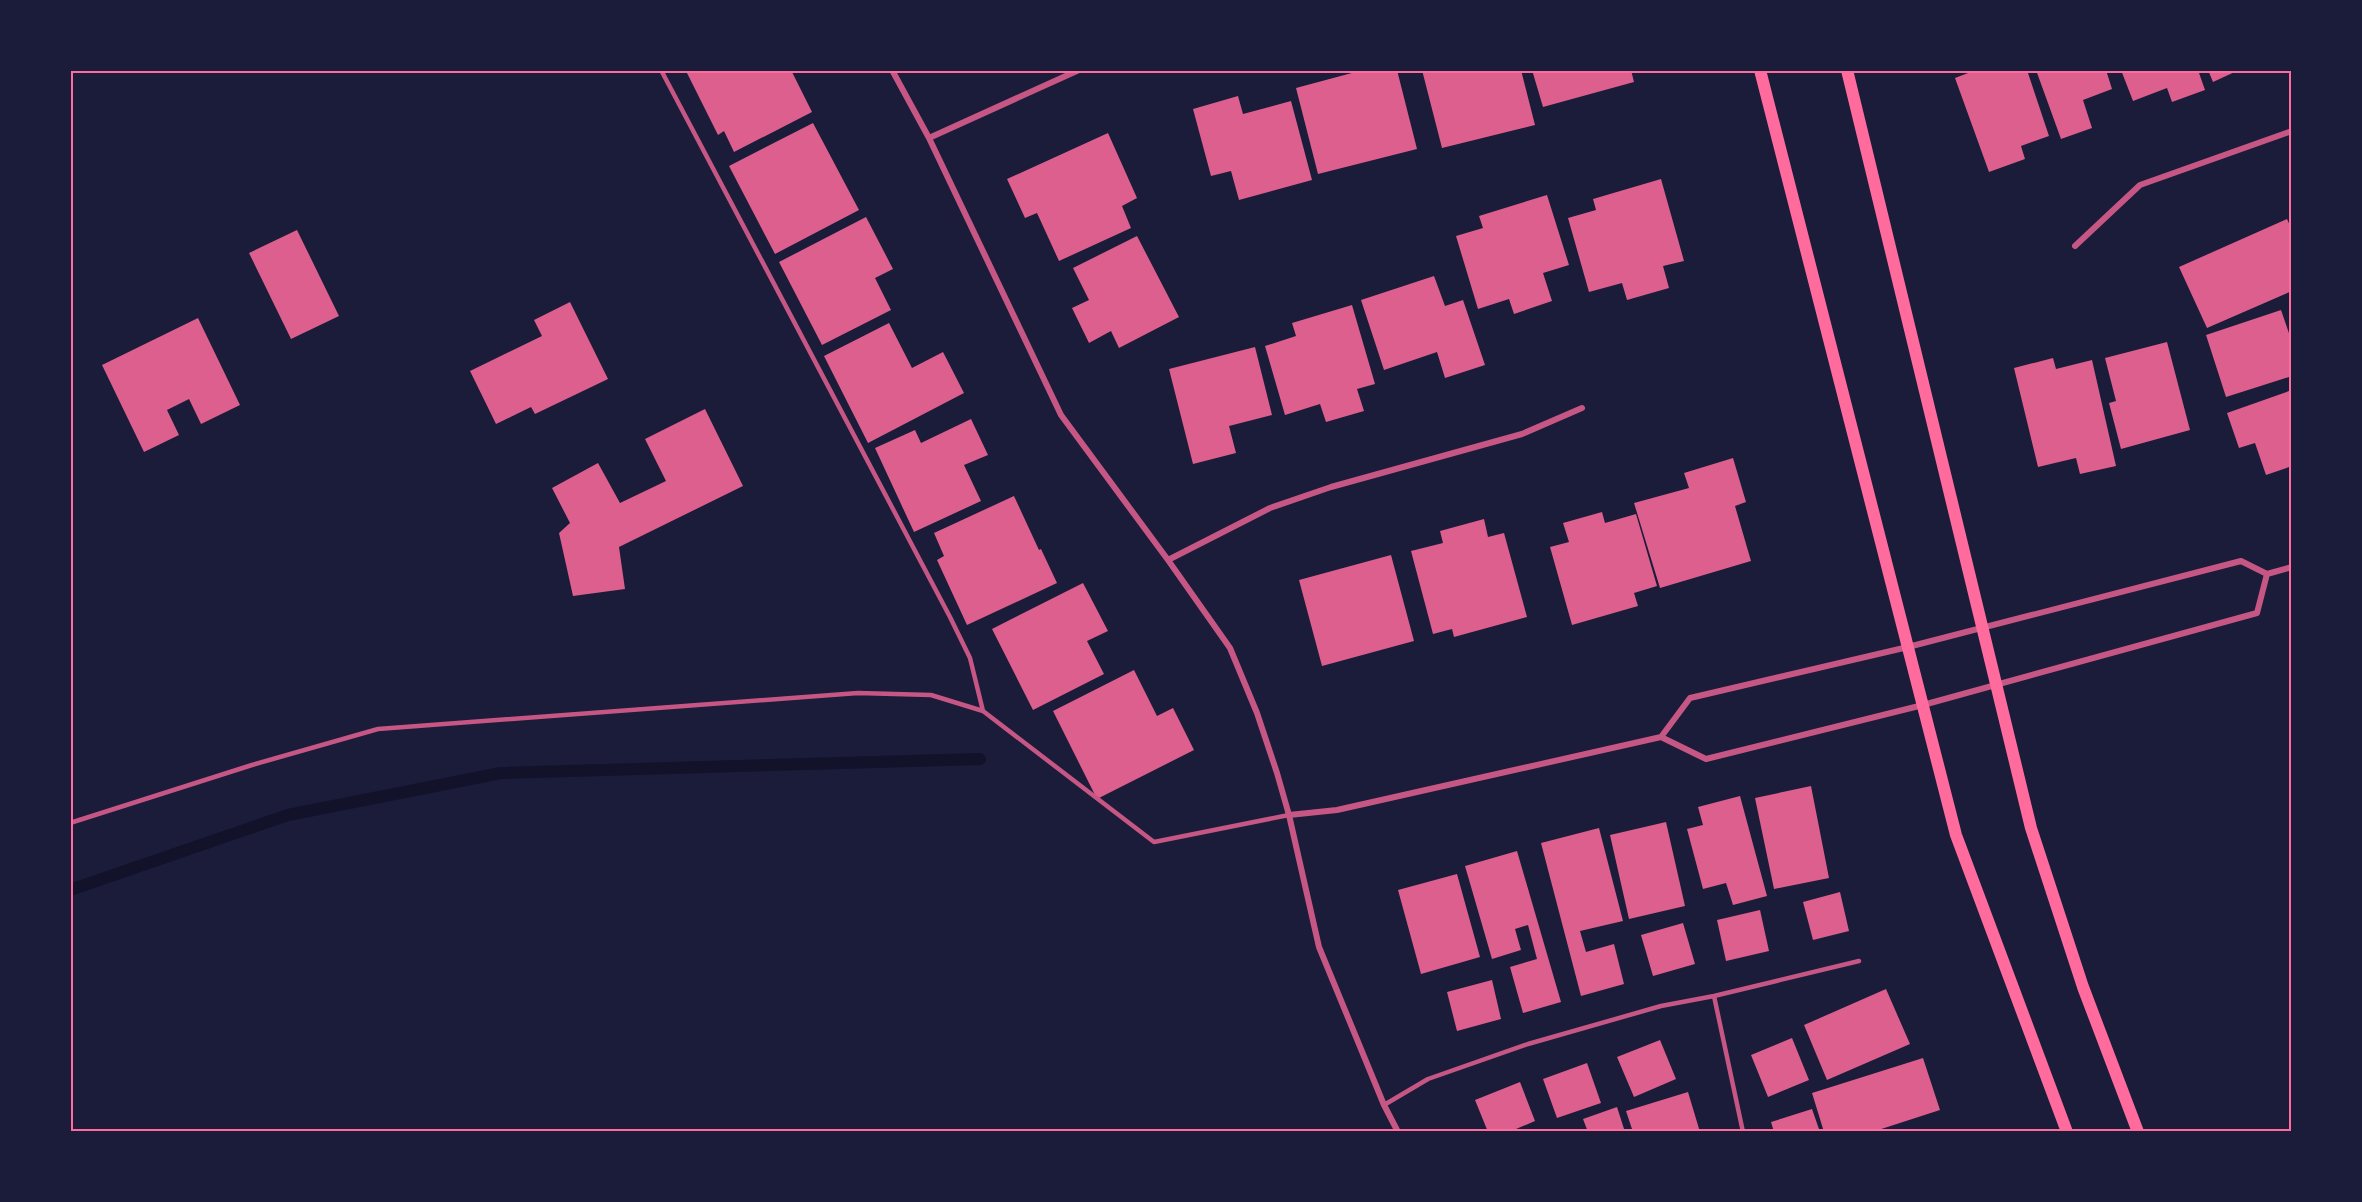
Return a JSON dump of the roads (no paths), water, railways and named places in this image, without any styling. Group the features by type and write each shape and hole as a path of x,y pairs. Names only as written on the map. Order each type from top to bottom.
{"main road":[{"path":"1760,70 1956,835 2067,1131"},
{"path":"1847,70 2031,828 2083,987 2138,1131"}],"street":[{"path":"892,70 928,138 1061,415 1230,648 1257,713 1289,815 1319,947 1384,1105 1398,1131"},
{"path":"928,138 1078,70"},
{"path":"2074,246 2140,185 2292,131"},
{"path":"1168,560 1270,508 1331,487 1522,434 1582,408"},
{"path":"1289,815 1337,810 1661,736 1690,698 1908,647 2241,561 2267,574 2292,567"},
{"path":"1661,736 1706,759 1923,705 2257,613 2267,574"}],"lane":[{"path":"661,70 700,148 950,617 970,658 983,711"},
{"path":"70,823 252,765 378,729 858,693 931,695 983,711 1154,842 1289,815"},
{"path":"1384,1105 1428,1079 1462,1065 1528,1044 1661,1006 1859,962"},
{"path":"1714,996 1743,1131"}],"waterway":[{"path":"70,890 288,815 501,773 980,759"}]}
